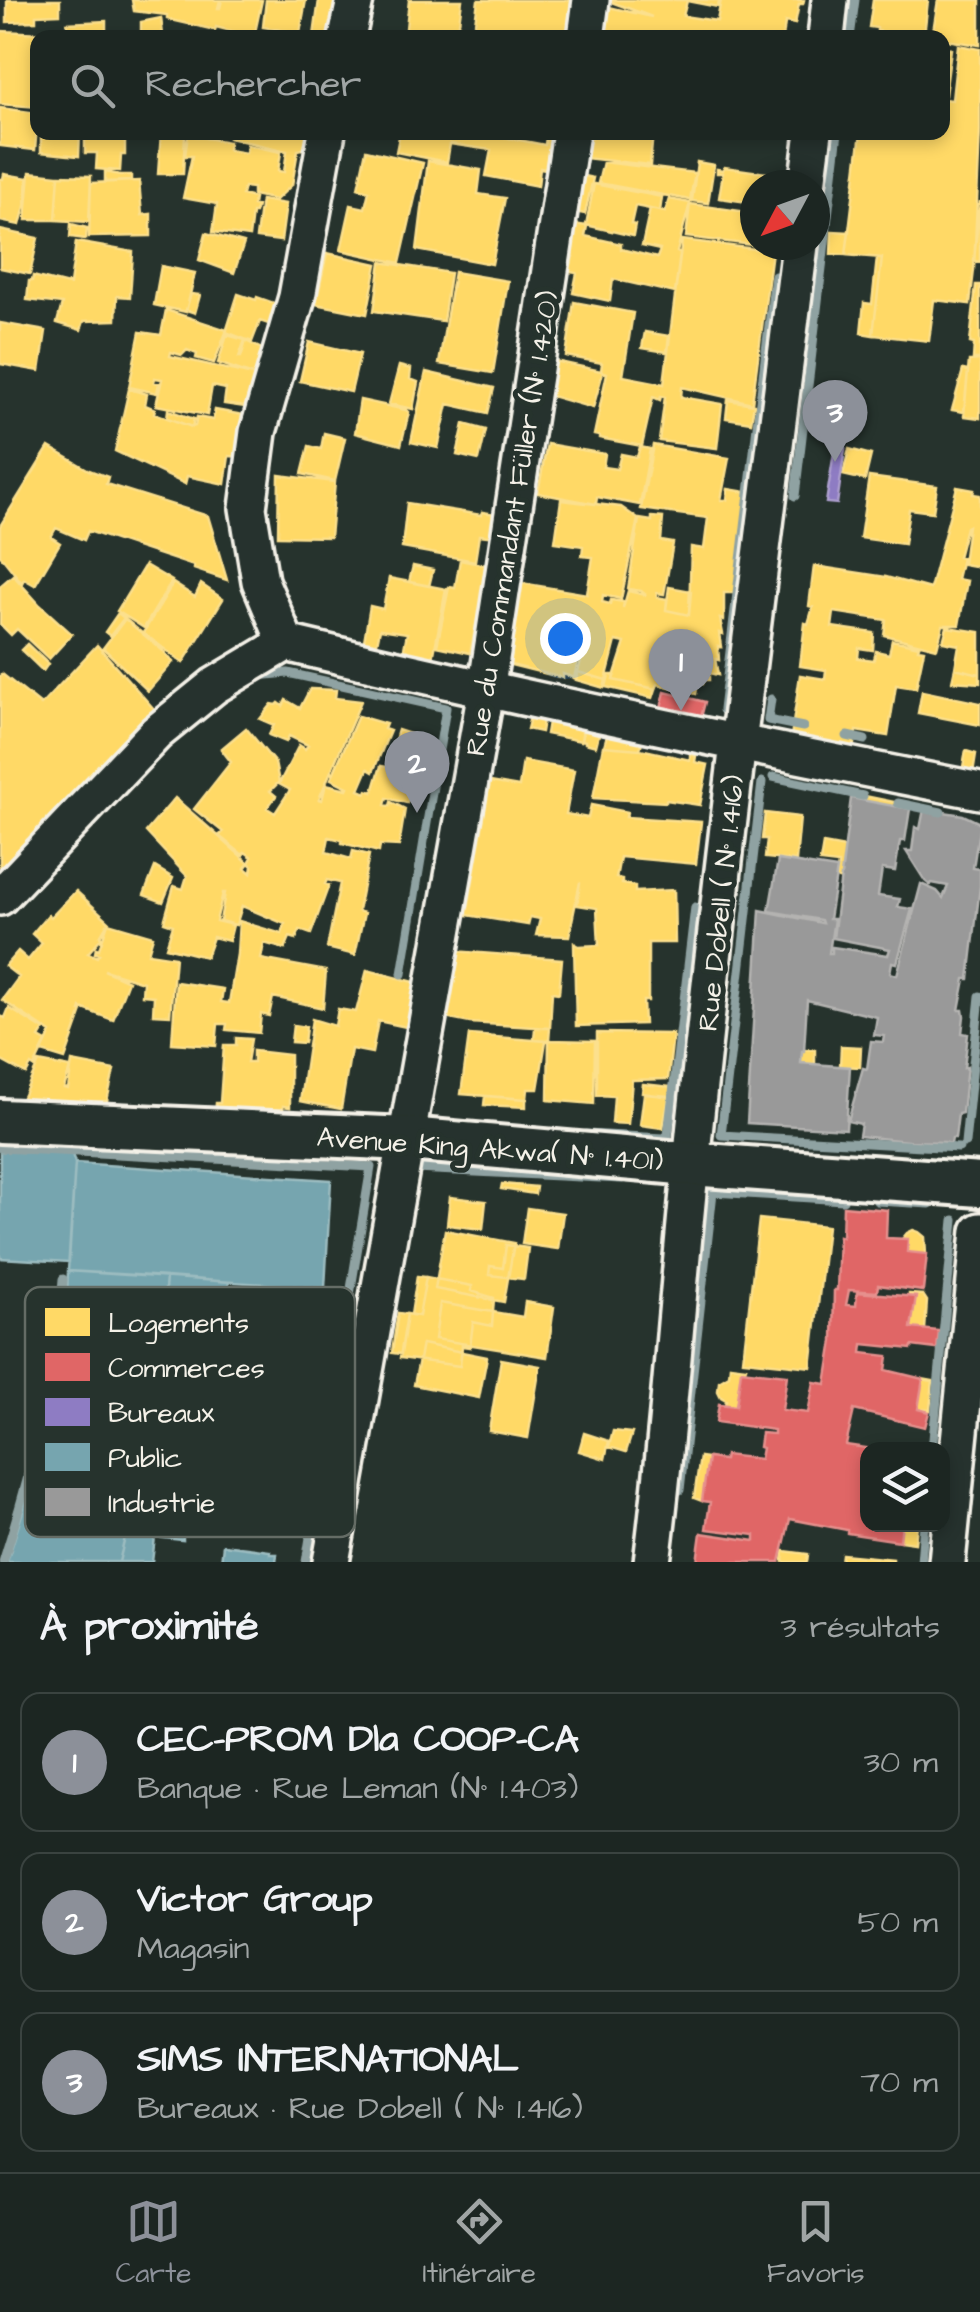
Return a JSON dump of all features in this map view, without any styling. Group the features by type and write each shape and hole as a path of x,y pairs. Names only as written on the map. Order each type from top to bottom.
{"street":[{"path":"349,30 355,0"},
{"path":"587,30 592,0"},
{"path":"827,30 830,0"},
{"path":"286,643 260,580 248,508 258,432 297,296 326,140"},
{"name":"Rue du Commandant Füller (N° 1.420)","path":"355,1430 486,690 570,140"},
{"path":"809,170 813,140"},
{"name":"Rue Dobell ( N° 1.416)","path":"652,1562 738,744 798,260"},
{"path":"0,897 156,733 214,686 286,643 738,744 980,791"},
{"name":"Avenue King Akwa( N° 1.401)","path":"0,1121 408,1139 980,1185"},
{"path":"947,1562 980,1231"},
{"name":"Rue du Commandant Füller (N° 1.420)","path":"331,1562 336,1537"}],"building: Logements":[{"path":"7,0 60,0 60,14 36,15 36,21 7,22"},
{"path":"132,0 220,0 220,8 222,0 262,0 256,30 216,27 215,30 167,19 167,15 134,11"},
{"path":"266,0 306,0 301,30 263,27"},
{"path":"319,0 335,0 333,30 315,30"},
{"path":"409,0 462,0 458,30 406,30"},
{"path":"478,0 580,0 574,30 474,30"},
{"path":"606,0 719,0 718,7 687,1 683,16 717,21 721,0 804,0 799,4 795,24 785,22 784,30 603,30 609,7 652,17"},
{"path":"873,0 928,0 925,30 869,27"},
{"path":"938,0 980,0 980,45 950,41 950,30 933,30"},
{"path":"161,18 162,30 141,30 141,22"},
{"path":"106,21 106,30 67,30 67,23"},
{"path":"0,31 30,32 30,106 0,104"},
{"path":"958,45 980,49 980,130 970,304 934,300 929,341 873,335 882,258 846,255 860,140 950,140"},
{"path":"0,108 30,112 30,140 36,140 35,150 0,146"},
{"path":"41,140 80,140 79,156 41,152"},
{"path":"85,140 125,140 120,171 96,169 97,153 85,153"},
{"path":"160,140 185,140 183,174 158,174"},
{"path":"187,140 229,142 228,150 246,153 247,145 281,152 278,171 284,172 287,151 238,140 313,140 312,147 298,150 292,185 276,200 253,195 253,188 244,187 242,195 254,198 253,205 257,206 252,213 249,237 213,232 217,204 183,198 192,156 185,156"},
{"path":"398,140 519,140 545,145 546,140 569,140 564,172 540,168 538,186 486,176 491,150 450,144 447,162 396,152"},
{"path":"587,140 652,140 650,165 584,158"},
{"path":"366,150 423,163 400,263 341,250 351,205 365,208 369,191 358,188"},
{"path":"428,161 481,170 478,194 505,198 492,264 417,250"},
{"path":"603,162 695,173 690,200 598,183"},
{"path":"697,162 714,165 708,203 692,201"},
{"path":"724,167 745,170 740,170 740,201 719,198 723,173 717,173 717,169"},
{"path":"30,172 59,175 56,220 26,220"},
{"path":"105,172 131,175 131,181 105,182"},
{"path":"4,174 28,178 20,225 0,221 0,179"},
{"path":"574,174 593,178 585,214 570,211"},
{"path":"59,175 91,176 89,222 56,220"},
{"path":"139,181 142,215 151,214 151,236 89,237 91,183"},
{"path":"594,184 662,197 660,211 635,206 633,236 586,225"},
{"path":"669,199 690,203 677,252 680,254 675,293 613,279 610,301 573,293 577,273 569,272 573,257 564,255 573,224 587,226 585,236 657,258 660,250 642,246 650,209 665,212"},
{"path":"261,200 286,204 281,241 256,238"},
{"path":"980,201 980,262 974,261"},
{"path":"690,204 740,211 740,243 686,237"},
{"path":"71,224 87,228 86,239 70,237"},
{"path":"0,230 38,238 30,274 0,268"},
{"path":"832,231 849,232 846,255 831,254"},
{"path":"206,233 244,243 234,273 199,260"},
{"path":"682,240 740,247 740,260 771,260 752,403 682,387 681,397 722,404 717,448 659,441 665,397 661,396 660,400 653,397 642,446 594,435 607,373 603,372 593,408 540,393 550,360 601,371 602,363 566,356 574,302 633,313 623,376 664,384"},
{"path":"76,242 133,252 130,297 117,296 116,320 84,321 81,330 57,323 62,304 27,300 33,276 70,284"},
{"path":"327,253 377,264 367,314 316,304"},
{"path":"877,258 882,258 873,335 861,333 864,303 872,304"},
{"path":"381,262 450,273 443,321 374,311"},
{"path":"161,266 195,273 186,312 154,305"},
{"path":"454,272 508,281 493,373 439,364"},
{"path":"976,285 980,285 980,359 973,359 974,344 970,343"},
{"path":"191,294 200,295 195,313 186,310"},
{"path":"238,294 285,307 277,327 260,321 252,342 226,332"},
{"path":"166,310 227,330 214,363 196,358 197,354 187,350 182,355 171,352 170,356 253,375 218,363 227,335 245,340 239,357 246,341 269,353 253,408 224,404 226,389 212,386 207,415 156,405 162,379 155,378 154,382 159,383 157,393 129,387 140,332 161,335"},
{"path":"0,323 46,331 40,371 0,364"},
{"path":"645,332 669,336 667,352 642,348"},
{"path":"309,342 360,354 351,392 300,381"},
{"path":"980,360 980,418 964,416 969,361"},
{"path":"399,366 411,369 410,379 418,382 413,409 389,404"},
{"path":"963,370 968,371 964,412 952,410"},
{"path":"426,372 494,388 488,413 448,404 438,448 411,442"},
{"path":"129,389 147,394 145,405 155,409 154,413 192,427 197,417 213,420 215,410 249,416 243,457 229,456 225,484 187,476 185,484 115,451"},
{"path":"360,400 409,412 401,445 355,433"},
{"path":"728,400 754,404 751,422 726,418"},
{"path":"168,410 194,419 192,427 167,418"},
{"path":"464,424 486,430 479,460 457,455"},
{"path":"324,433 345,438 335,481 302,474 309,446 321,449"},
{"path":"547,444 605,454 603,467 617,469 621,454 637,457 640,447 650,449 640,505 597,497 596,504 538,493"},
{"path":"653,445 729,458 721,500 727,500 728,489 746,492 734,593 724,593 724,620 720,619 723,634 719,633 719,660 715,659 718,675 709,673 709,680 698,683 696,694 658,684 656,689 613,680 625,643 616,641 606,680 578,672 585,644 582,643 574,678 503,663 509,581 587,594 593,557 582,556 583,546 555,542 561,500 621,507 638,519 621,599 603,595 602,602 624,602 623,608 628,591 646,595 628,589 639,519 663,518 661,541 673,543 664,594 657,593 657,597 667,599 666,610 689,615 691,547 704,549 708,518 641,509"},
{"path":"49,447 108,477 106,484 208,516 227,580 88,531 84,540 56,528 51,537 60,543 35,585 24,579 22,583 0,555 0,526"},
{"path":"849,449 871,455 865,480 843,475"},
{"path":"279,475 335,482 330,537 278,536"},
{"path":"869,477 937,486 933,512 909,509 904,544 860,538"},
{"path":"957,487 980,495 980,567 963,564 968,526 958,557 962,558 957,579 967,581 959,625 943,625 937,648 884,635 886,620 834,612 832,627 874,633 873,650 859,648 858,658 874,660 876,651 889,654 892,640 924,650 916,688 896,685 888,736 856,731 853,750 791,737 800,675 825,679 826,670 800,666 805,623 808,624 813,607 809,606 814,566 886,577 930,589"},
{"path":"407,503 508,516 505,538 479,535 475,561 402,548"},
{"path":"460,560 501,568 497,599 482,597 470,653 437,646 449,587 455,588"},
{"path":"145,565 172,581 144,628 117,611"},
{"path":"413,566 433,570 429,586 409,582"},
{"path":"13,575 72,634 49,659 17,629 11,635 0,624 0,586"},
{"path":"389,578 446,589 433,659 403,654 407,633 380,629 377,643 364,641 370,606 383,609"},
{"path":"173,583 195,597 201,584 223,599 183,663 143,633"},
{"path":"669,587 691,591 689,615 666,610"},
{"path":"118,613 124,618 110,636 105,632"},
{"path":"125,619 173,662 148,691 103,648"},
{"path":"947,627 980,632 980,674 955,668 959,645 943,642"},
{"path":"27,644 48,664 43,671 21,650"},
{"path":"97,645 162,718 0,892 0,676 41,705"},
{"path":"955,668 980,674 980,683 952,681"},
{"path":"578,672 606,680 604,688 576,680"},
{"path":"609,675 614,675 613,680 656,689 653,698 606,687"},
{"path":"310,689 336,690 335,698 361,701 319,799 322,800 326,784 348,787 331,779 358,716 386,724 384,729 390,731 373,772 368,769 359,790 366,793 373,792 381,766 387,767 398,730 429,740 416,799 409,796 407,803 387,798 385,805 390,806 391,802 405,809 399,846 380,845 379,852 329,837 326,852 351,859 353,851 369,855 358,911 364,913 355,955 327,948 340,883 327,880 325,884 329,885 311,934 300,930 296,939 290,937 285,949 264,943 261,959 326,971 323,1008 273,997 269,1016 261,1014 259,1033 226,1030 227,1024 218,1024 216,1046 172,1043 176,982 223,989 221,1002 229,1003 239,921 282,934 285,924 242,906 236,925 220,921 223,893 216,921 233,925 229,941 213,937 206,957 166,947 173,925 164,922 174,886 183,889 187,876 146,832 175,798 249,863 252,857 245,852 243,855 219,836 223,832 194,809 231,762 221,749 246,728 275,763 279,782 270,791 276,796 267,808 275,813 290,790 279,784 299,745 305,749 308,745 289,736 286,742 269,735 274,725 260,719 272,704 283,706 286,700 300,708"},
{"path":"922,691 980,703 980,725 918,713"},
{"path":"530,717 543,720 541,732 527,729"},
{"path":"548,722 583,727 581,741 546,734"},
{"path":"584,730 599,734 596,746 582,740"},
{"path":"607,735 642,742 640,749 604,746"},
{"path":"603,746 690,760 690,754 696,756 695,762 708,765 700,805 593,798"},
{"path":"966,751 976,754 973,773 963,767"},
{"path":"523,761 574,770 566,814 588,818 591,805 627,812 626,817 701,822 696,864 620,857 616,878 622,879 622,884 635,886 635,892 674,890 675,943 648,943 644,1024 576,1026 574,943 599,945 597,908 577,905 580,882 569,936 536,935 540,919 530,917 528,925 467,915 490,782 519,787"},
{"path":"855,794 909,805 906,809 855,799"},
{"path":"765,813 800,817 796,861 765,858"},
{"path":"823,844 845,848 841,880 836,878 838,864 820,862"},
{"path":"155,867 173,878 163,902 144,895"},
{"path":"76,891 109,921 88,953 97,957 99,954 95,953 96,948 99,949 108,923 153,936 148,953 175,957 170,1015 153,1014 154,996 142,995 143,982 104,970 128,981 113,1020 81,1008 65,1059 42,1052 51,1033 2,1000 19,977 5,966 18,951 28,960 42,943 32,934"},
{"path":"453,951 562,959 559,993 552,992 550,1028 445,1018"},
{"path":"367,970 422,984 411,1028 378,1021 372,1053 351,1049 341,1109 300,1101 312,1019 335,1026 338,1009 356,1012"},
{"path":"9,1008 44,1030 39,1038 46,1042 34,1067 31,1065 26,1074 0,1060 0,1016 5,1018"},
{"path":"293,1025 306,1027 304,1043 291,1042"},
{"path":"535,1028 550,1028 549,1041 534,1040"},
{"path":"597,1033 673,1034 668,1079 632,1080 628,1124 612,1123 614,1096 597,1095"},
{"path":"469,1035 546,1041 538,1089 528,1089 527,1099 461,1094"},
{"path":"236,1038 251,1039 247,1062 253,1062 253,1051 290,1055 290,1107 283,1106 283,1119 215,1115 216,1103 220,1103 224,1045 236,1045"},
{"path":"549,1040 595,1041 594,1104 548,1100"},
{"path":"841,1046 861,1047 860,1067 840,1066"},
{"path":"804,1049 815,1050 815,1064 801,1063"},
{"path":"39,1062 70,1068 64,1088 68,1089 72,1062 114,1070 106,1105 80,1101 78,1113 20,1112"},
{"path":"643,1084 672,1087 671,1097 642,1093"},
{"path":"644,1094 669,1096 663,1128 640,1125"},
{"path":"485,1096 526,1099 526,1107 484,1105"},
{"path":"502,1184 536,1187 535,1194 501,1189"},
{"path":"450,1197 486,1201 483,1229 447,1225"},
{"path":"527,1208 563,1213 558,1249 522,1244"},
{"path":"759,1219 827,1226 811,1367 743,1360"},
{"path":"445,1230 514,1243 504,1302 435,1289"},
{"path":"913,1230 925,1237 926,1255 907,1252 908,1239 903,1238"},
{"path":"506,1245 528,1248 524,1279 489,1275 490,1266 503,1268"},
{"path":"417,1276 426,1277 419,1316 411,1315"},
{"path":"426,1277 472,1286 471,1291 494,1298 492,1326 473,1322 470,1347 462,1346 460,1366 400,1358 407,1314 419,1316"},
{"path":"909,1294 923,1295 927,1301 925,1330 911,1328 916,1297"},
{"path":"525,1302 554,1307 547,1357 435,1339 440,1303 523,1317"},
{"path":"398,1313 407,1314 401,1354 392,1353"},
{"path":"422,1344 487,1357 479,1398 414,1385"},
{"path":"501,1359 540,1366 528,1438 489,1431"},
{"path":"730,1365 746,1367 741,1370 736,1406 725,1405 726,1400 718,1391 719,1381 729,1375"},
{"path":"922,1379 933,1381 930,1410 918,1409"},
{"path":"613,1431 632,1433 626,1452 609,1447"},
{"path":"584,1433 609,1441 605,1459 579,1451"},
{"path":"700,1457 708,1458 702,1501 694,1498"},
{"path":"901,1532 916,1532 915,1543 900,1541"},
{"path":"784,1551 808,1554 807,1562 783,1562"},
{"path":"842,1554 893,1559 893,1562 841,1562"}],"building: Commerces":[{"path":"665,692 705,702 698,729 658,719"},
{"path":"843,1206 887,1210 886,1238 908,1239 907,1252 927,1254 923,1291 878,1285 877,1292 849,1290 846,1305 856,1306 857,1292 916,1297 911,1328 939,1331 937,1349 863,1344 862,1353 888,1356 886,1370 923,1379 918,1409 929,1412 925,1427 854,1410 846,1445 860,1447 860,1532 901,1532 900,1541 790,1519 780,1562 697,1562 701,1533 755,1541 755,1535 706,1529 710,1502 702,1501 708,1458 724,1460 725,1455 760,1459 761,1433 774,1434 774,1430 716,1422 719,1404 736,1406 741,1370 787,1375 782,1410 808,1413 814,1382 826,1384 833,1341 839,1236 842,1237"}],"building: Bureaux":[{"path":"835,446 845,448 837,504 826,503"}],"building: Public":[{"path":"0,1151 72,1154 75,1163 69,1262 0,1258"},
{"path":"75,1163 331,1180 325,1287 68,1271"},
{"path":"68,1271 166,1277 165,1287 67,1287"},
{"path":"166,1277 229,1282 228,1287 165,1287"},
{"path":"25,1505 25,1537 125,1537 119,1562 7,1562"},
{"path":"125,1537 155,1537 152,1562 119,1562"},
{"path":"223,1545 270,1551 277,1554 276,1562 221,1562"}],"building: Industrie":[{"path":"851,798 910,809 895,871 882,869 878,896 900,899 898,907 912,909 897,963 892,962 890,973 897,975 921,884 943,898 948,886 925,881 906,851 912,851 915,827 920,829 924,809 963,815 980,823 973,868 980,869 980,886 969,979 965,979 959,1010 963,1010 964,1016 962,1033 968,1034 964,1068 967,1067 962,1113 958,1114 951,1144 859,1136 861,1124 848,1121 863,1068 867,1069 871,1041 883,1042 884,1036 874,1035 877,1017 807,1000 801,1063 850,1067 846,1129 747,1123 760,910 822,923 769,911 778,860 837,869 829,919 834,919 829,953 832,947 888,955 890,949 833,938"}],"waterway":[{"path":"851,30 855,0"},
{"path":"795,496 837,140"},
{"path":"723,710 775,276"},
{"path":"257,676 288,673 446,708 402,974"},
{"path":"771,699 768,720 803,727"},
{"path":"847,736 865,740"},
{"path":"773,777 863,796"},
{"path":"762,782 721,1135 959,1148"},
{"path":"898,803 941,812"},
{"path":"586,1134 664,1138 668,1135 695,907"},
{"path":"965,1143 980,996"},
{"path":"0,1148 371,1167 351,1287"},
{"path":"414,1176 415,1169 622,1179"},
{"path":"680,1490 713,1192 843,1200"},
{"path":"877,1201 930,1204"},
{"path":"933,1442 954,1220"},
{"path":"62,1287 63,1279"},
{"path":"3,1562 25,1489"},
{"path":"921,1562 923,1532"},
{"path":"306,1562 310,1537"}],"place":[{"name":"SIMS INTERNATIONAL","path":"835,462"},
{"name":"CEC-PROM Dla COOP-CA","path":"681,711"},
{"name":"Victor Group","path":"417,813"}]}
